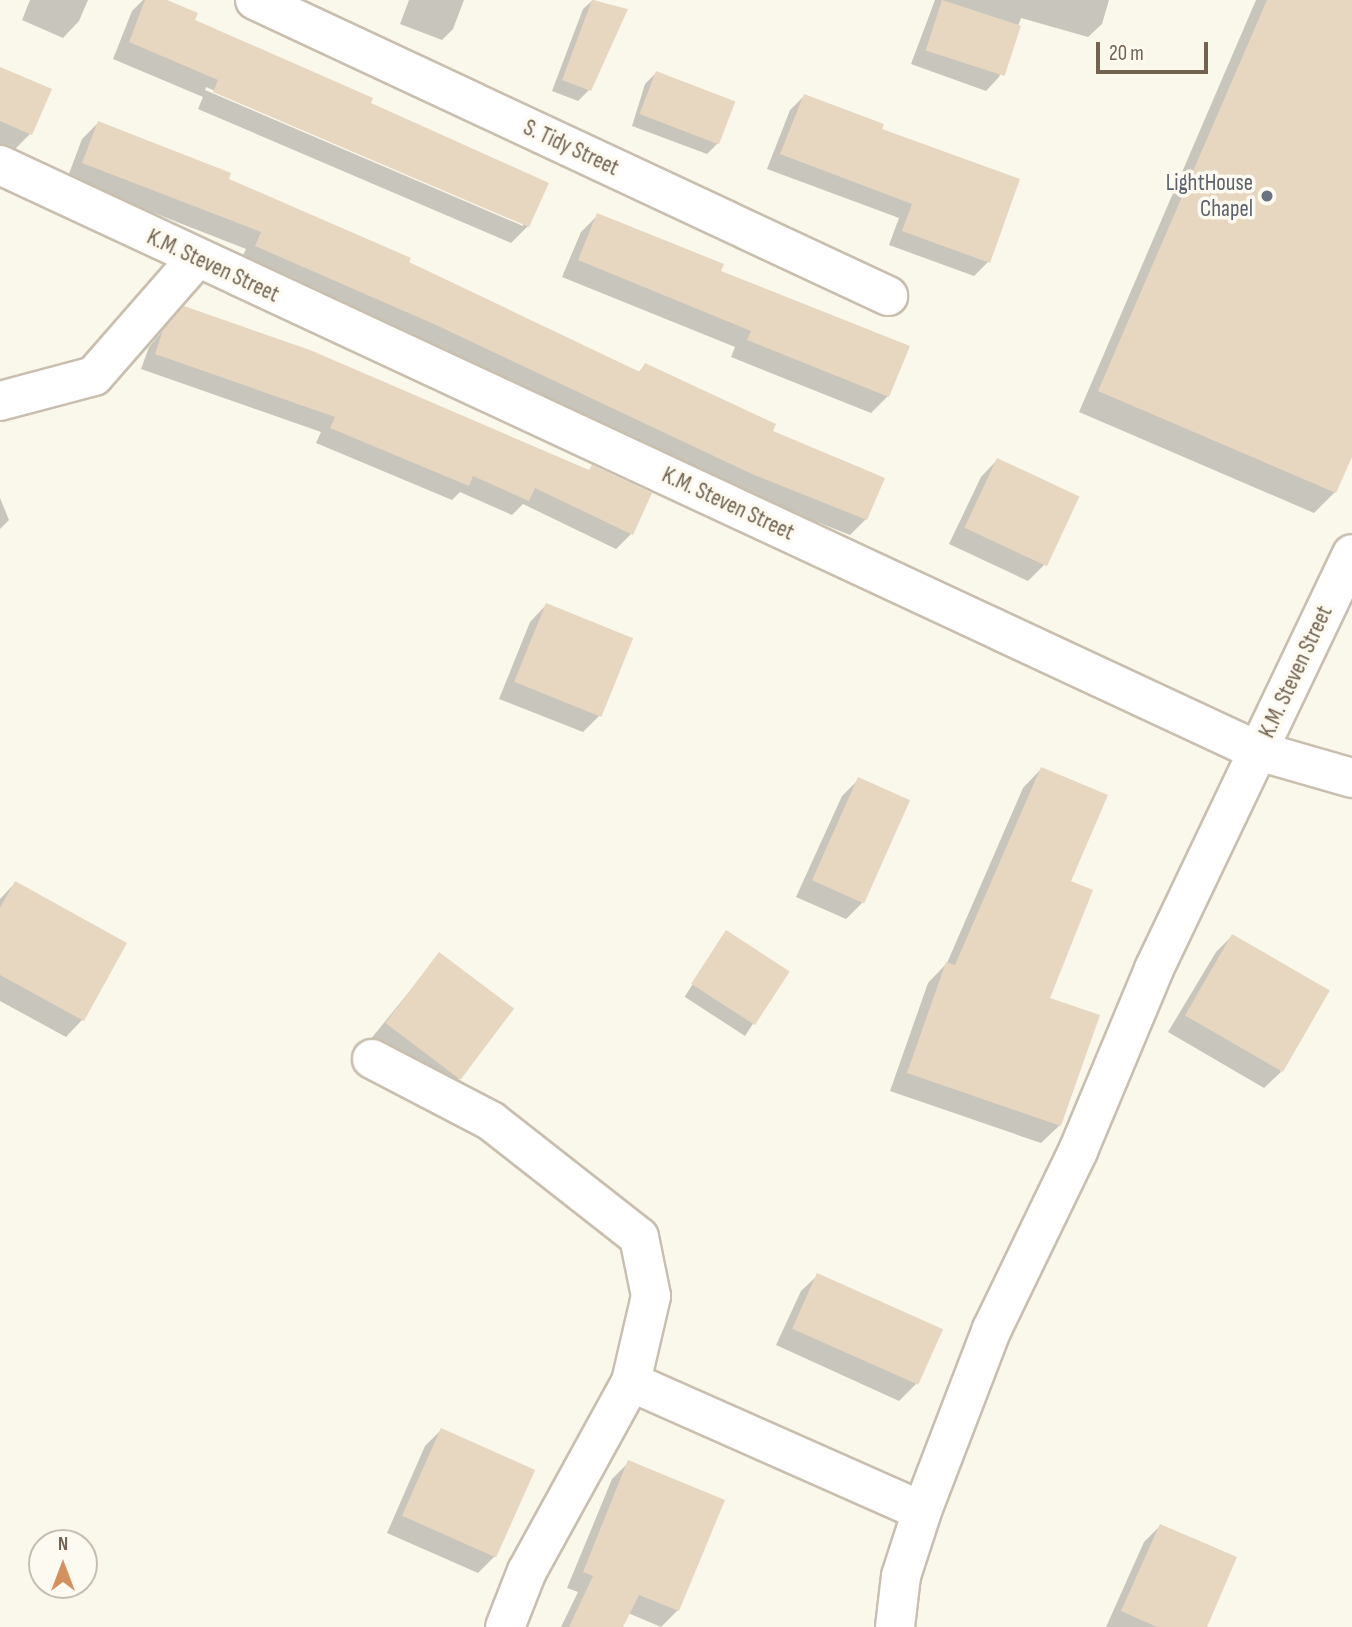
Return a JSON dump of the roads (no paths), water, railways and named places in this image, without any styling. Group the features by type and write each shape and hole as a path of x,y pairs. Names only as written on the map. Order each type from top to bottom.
{"street":[{"name":"S. Tidy Street","path":"255,0 888,296"},
{"name":"K.M. Steven Street","path":"0,165 1258,751 1352,554"},
{"path":"0,401 94,376 197,258"},
{"path":"895,1627 901,1576 922,1511 992,1329 1078,1151 1154,969 1258,751 1352,778"},
{"path":"372,1059 491,1122 639,1237 651,1296 631,1382 527,1571 505,1627"},
{"path":"631,1382 922,1511"}],"place":[{"name":"LightHouse Chapel","path":"1267,196"}]}
